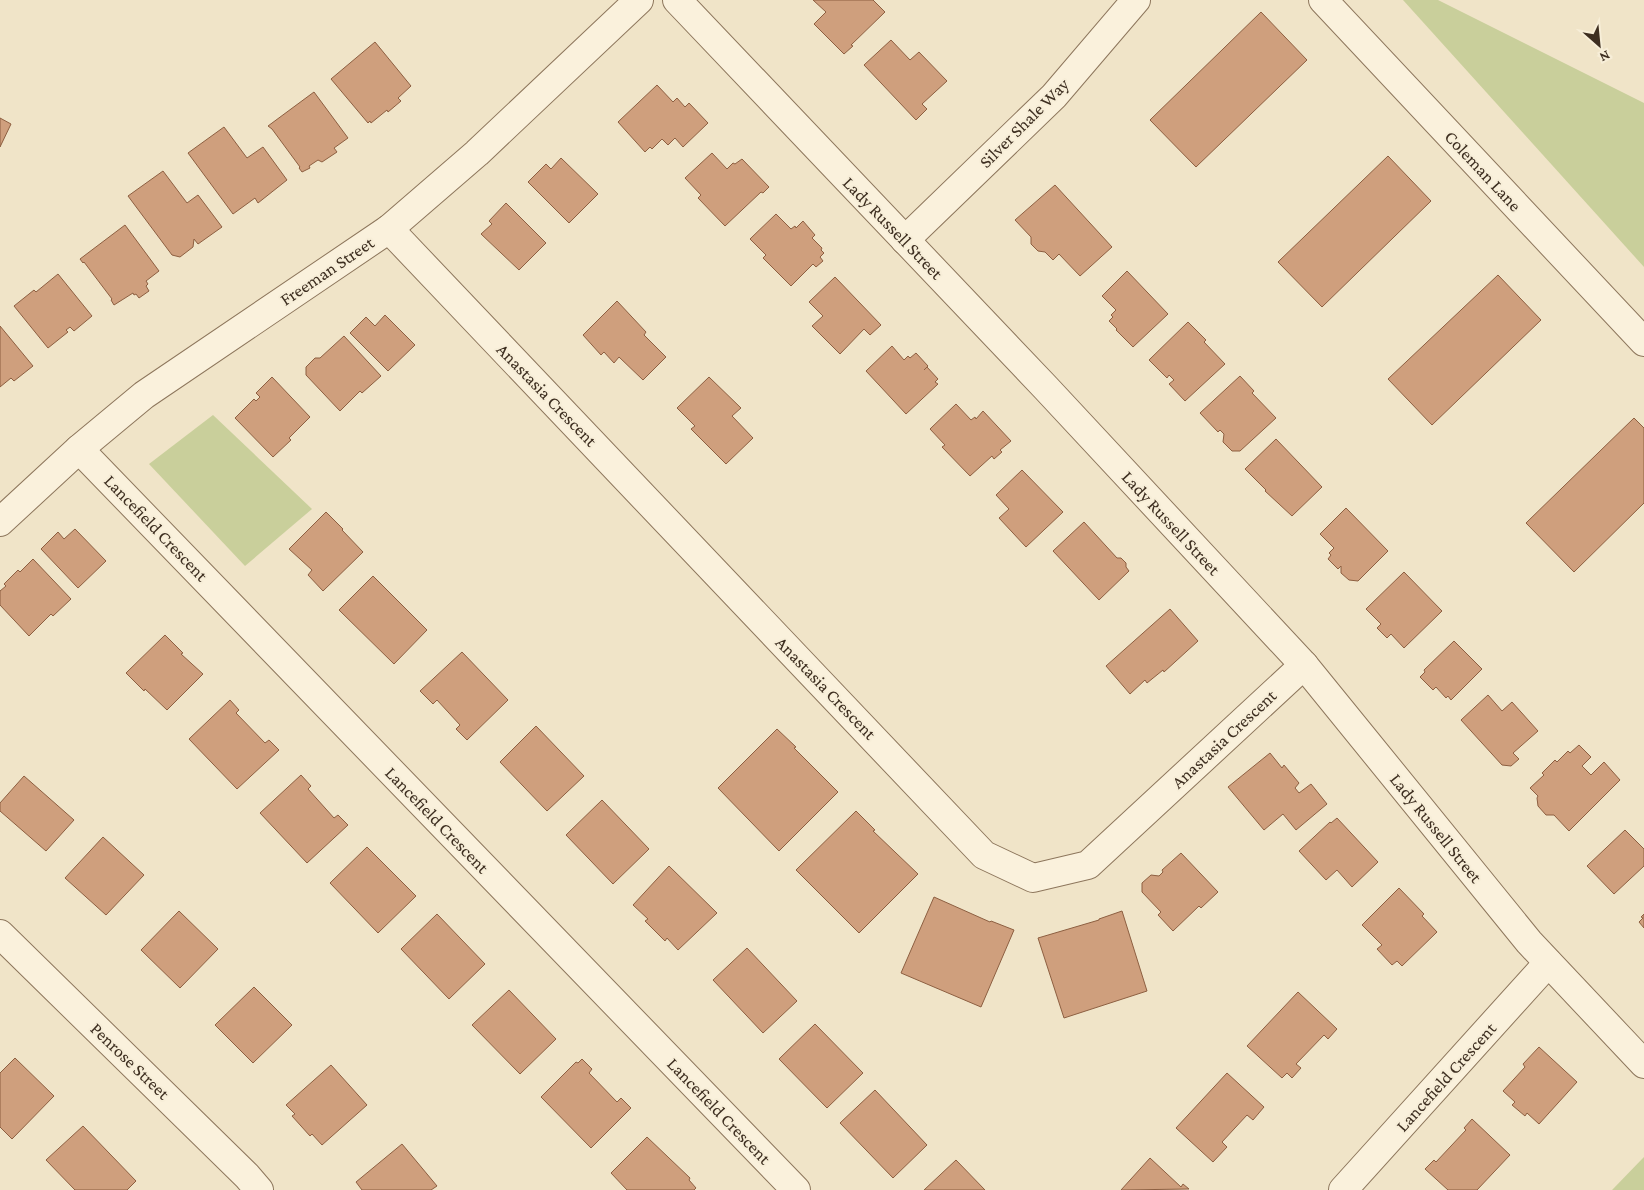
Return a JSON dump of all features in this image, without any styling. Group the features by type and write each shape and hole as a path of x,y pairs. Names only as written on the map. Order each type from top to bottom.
{"street":[{"name":"Freeman Street","path":"0,522 79,449 144,395 389,229 476,153 639,0"},
{"name":"Lady Russell Street","path":"677,0 1304,665 1523,935 1644,1064"},
{"name":"Silver Shale Way","path":"905,240 1054,96 1136,0"},
{"name":"Coleman Lane","path":"1323,0 1644,342"},
{"name":"Anastasia Crescent","path":"389,229 984,855 1033,878 1088,865 1304,665"},
{"name":"Lancefield Crescent","path":"79,449 796,1190"},
{"name":"Penrose Street","path":"0,934 247,1176 259,1190"},
{"name":"Lancefield Crescent","path":"1343,1190 1548,963"}],"green space":[{"path":"1403,0 1438,0 1644,103 1644,267"},
{"path":"213,415 312,509 245,566 149,464"},
{"path":"1644,1157 1644,1190 1612,1190"}],"building":[{"path":"813,0 873,0 885,12 844,54 814,24 826,12"},
{"path":"1261,12 1307,60 1196,167 1150,120"},
{"path":"891,40 910,60 919,52 947,81 922,104 927,109 916,120 864,65"},
{"path":"375,42 411,86 398,98 401,101 388,112 387,110 371,123 370,121 368,123 331,79"},
{"path":"657,85 673,102 677,98 685,107 689,103 708,123 683,147 675,138 668,145 662,139 652,149 650,147 645,152 618,122"},
{"path":"314,92 348,138 334,148 337,152 322,162 318,160 309,166 310,168 302,172 268,126"},
{"path":"0,118 11,124 0,147"},
{"path":"224,127 247,158 263,147 287,180 258,203 255,198 233,214 188,153"},
{"path":"712,153 727,169 733,163 735,164 742,159 769,187 763,193 761,192 725,226 698,198 701,195 685,178"},
{"path":"1388,156 1431,201 1322,307 1278,262"},
{"path":"561,158 598,194 569,223 528,182 546,164 551,169"},
{"path":"163,171 187,203 198,195 222,227 198,244 194,239 193,247 180,257 172,255 128,196"},
{"path":"1055,185 1112,247 1080,276 1059,254 1053,260 1045,252 1038,251 1031,244 1031,237 1015,220"},
{"path":"506,203 546,243 519,270 481,234 492,224 489,221"},
{"path":"776,214 791,229 795,226 796,228 803,221 815,235 812,238 822,248 821,250 824,253 820,257 823,261 816,267 813,264 791,286 763,258 766,255 750,239"},
{"path":"125,225 159,271 146,281 149,291 139,298 133,293 114,305 112,299 80,259"},
{"path":"1127,271 1168,314 1133,347 1109,321 1113,317 1111,315 1116,310 1102,296"},
{"path":"58,274 92,316 74,331 70,327 66,330 68,332 48,348 14,306 34,290 36,292"},
{"path":"1498,275 1541,320 1432,425 1388,379"},
{"path":"835,277 881,325 870,335 864,329 840,354 812,326 823,316 809,302"},
{"path":"617,301 646,332 644,335 666,357 643,380 619,357 614,363 604,352 601,355 583,335"},
{"path":"385,315 415,345 388,371 350,333 366,317 375,326"},
{"path":"1188,322 1206,340 1204,342 1225,364 1185,401 1169,384 1174,380 1169,375 1167,378 1149,360"},
{"path":"0,326 33,366 14,381 11,378 0,387"},
{"path":"344,336 381,376 362,393 360,391 340,411 306,375 306,367 315,358 320,358"},
{"path":"892,346 904,360 916,353 938,379 935,382 938,384 906,414 866,371"},
{"path":"1240,376 1254,391 1252,393 1276,418 1240,451 1232,451 1223,442 1224,434 1220,430 1218,432 1200,413"},
{"path":"272,377 310,417 289,438 291,440 273,457 235,418 254,399 256,401 260,397 256,393"},
{"path":"709,377 741,408 732,416 753,438 726,464 691,429 695,426 677,408"},
{"path":"956,404 971,420 975,417 976,419 983,411 1011,441 1000,450 1002,452 994,459 992,456 970,476 942,447 945,445 930,429"},
{"path":"1634,418 1644,428 1644,503 1574,572 1526,523"},
{"path":"1276,439 1322,487 1292,516 1245,469"},
{"path":"1022,470 1063,512 1026,547 999,518 1009,509 996,495"},
{"path":"1346,508 1388,551 1358,581 1349,580 1341,573 1341,566 1338,569 1328,559 1331,555 1329,553 1334,548 1320,534"},
{"path":"326,512 363,552 323,591 308,575 312,570 289,549"},
{"path":"1084,522 1117,558 1121,558 1126,563 1129,571 1099,600 1053,551"},
{"path":"75,529 106,561 78,588 41,549 58,532 64,539"},
{"path":"33,559 71,599 53,616 51,614 29,636 0,605 0,591 6,586 4,584 18,570 20,572"},
{"path":"1404,572 1442,611 1404,648 1391,634 1387,638 1377,628 1381,624 1366,609"},
{"path":"373,576 427,630 394,664 339,610"},
{"path":"1170,609 1198,641 1164,672 1163,670 1147,683 1145,680 1130,694 1106,666"},
{"path":"165,635 183,653 181,654 203,674 167,710 126,673"},
{"path":"1454,641 1482,669 1451,700 1448,696 1446,698 1436,687 1433,690 1420,677 1425,672 1424,670"},
{"path":"462,652 508,700 467,740 456,729 460,725 437,700 433,704 420,691"},
{"path":"1488,695 1502,711 1512,702 1538,731 1513,753 1519,759 1511,766 1502,765 1461,720"},
{"path":"230,700 239,710 236,713 265,743 269,740 279,750 237,789 189,739"},
{"path":"536,726 584,776 547,811 500,762"},
{"path":"777,729 838,792 779,851 718,788"},
{"path":"1579,745 1591,757 1582,766 1591,775 1604,762 1620,780 1569,831 1554,815 1546,815 1538,806 1538,796 1530,788 1544,775 1542,773 1555,760 1557,762 1568,751 1570,753"},
{"path":"1270,753 1282,768 1284,765 1299,783 1295,788 1299,793 1311,784 1327,804 1296,830 1283,814 1264,830 1228,787"},
{"path":"301,775 311,786 308,789 334,818 338,815 348,825 307,863 260,813"},
{"path":"24,776 74,820 46,851 0,811 0,803"},
{"path":"602,800 649,849 613,884 566,835"},
{"path":"856,811 875,830 873,831 918,874 859,933 796,870"},
{"path":"1337,818 1378,862 1352,887 1337,870 1326,880 1299,851 1330,822"},
{"path":"1625,830 1644,849 1644,866 1614,894 1587,866"},
{"path":"103,837 144,875 106,915 65,878"},
{"path":"367,847 416,896 378,933 330,883"},
{"path":"1181,853 1218,892 1201,908 1199,906 1173,931 1158,915 1161,912 1142,892 1142,883 1151,875 1159,876 1163,872 1162,870"},
{"path":"669,866 717,913 678,950 667,938 665,941 645,921 648,919 633,905"},
{"path":"1399,888 1424,914 1422,916 1437,932 1402,966 1397,961 1392,965 1377,949 1382,945 1362,925"},
{"path":"934,897 990,922 1014,930 981,1007 901,973"},
{"path":"179,911 218,949 180,988 141,950"},
{"path":"1122,911 1147,991 1064,1018 1038,938 1099,920"},
{"path":"437,914 485,964 449,999 401,949"},
{"path":"1644,914 1644,928 1639,922"},
{"path":"747,948 797,1001 763,1033 713,980"},
{"path":"254,987 292,1025 253,1063 215,1025"},
{"path":"509,990 556,1039 520,1074 472,1025"},
{"path":"1298,992 1337,1029 1328,1039 1324,1035 1296,1064 1301,1068 1292,1078 1287,1073 1282,1078 1247,1046"},
{"path":"815,1024 863,1073 827,1108 779,1059"},
{"path":"1539,1047 1577,1082 1539,1124 1527,1113 1525,1116 1512,1105 1515,1102 1503,1091 1525,1067 1523,1064"},
{"path":"15,1058 54,1096 12,1139 0,1127 0,1073"},
{"path":"582,1059 592,1069 589,1073 617,1102 621,1098 631,1108 591,1148 541,1097 576,1062 578,1063"},
{"path":"331,1065 367,1105 322,1145 312,1134 310,1136 292,1116 295,1114 286,1105"},
{"path":"1227,1073 1264,1107 1253,1120 1247,1115 1222,1142 1227,1147 1213,1162 1176,1128"},
{"path":"875,1090 927,1145 893,1178 840,1123"},
{"path":"1472,1119 1510,1155 1477,1190 1448,1190 1425,1169 1434,1160 1436,1162 1466,1130 1464,1128"},
{"path":"83,1126 136,1181 127,1190 75,1190 46,1160"},
{"path":"647,1137 690,1178 689,1180 696,1188 694,1190 627,1190 611,1173"},
{"path":"402,1144 437,1186 431,1190 362,1190 356,1182"},
{"path":"1150,1158 1181,1187 1183,1184 1189,1189 1121,1190"},
{"path":"956,1160 985,1190 924,1190"}]}
